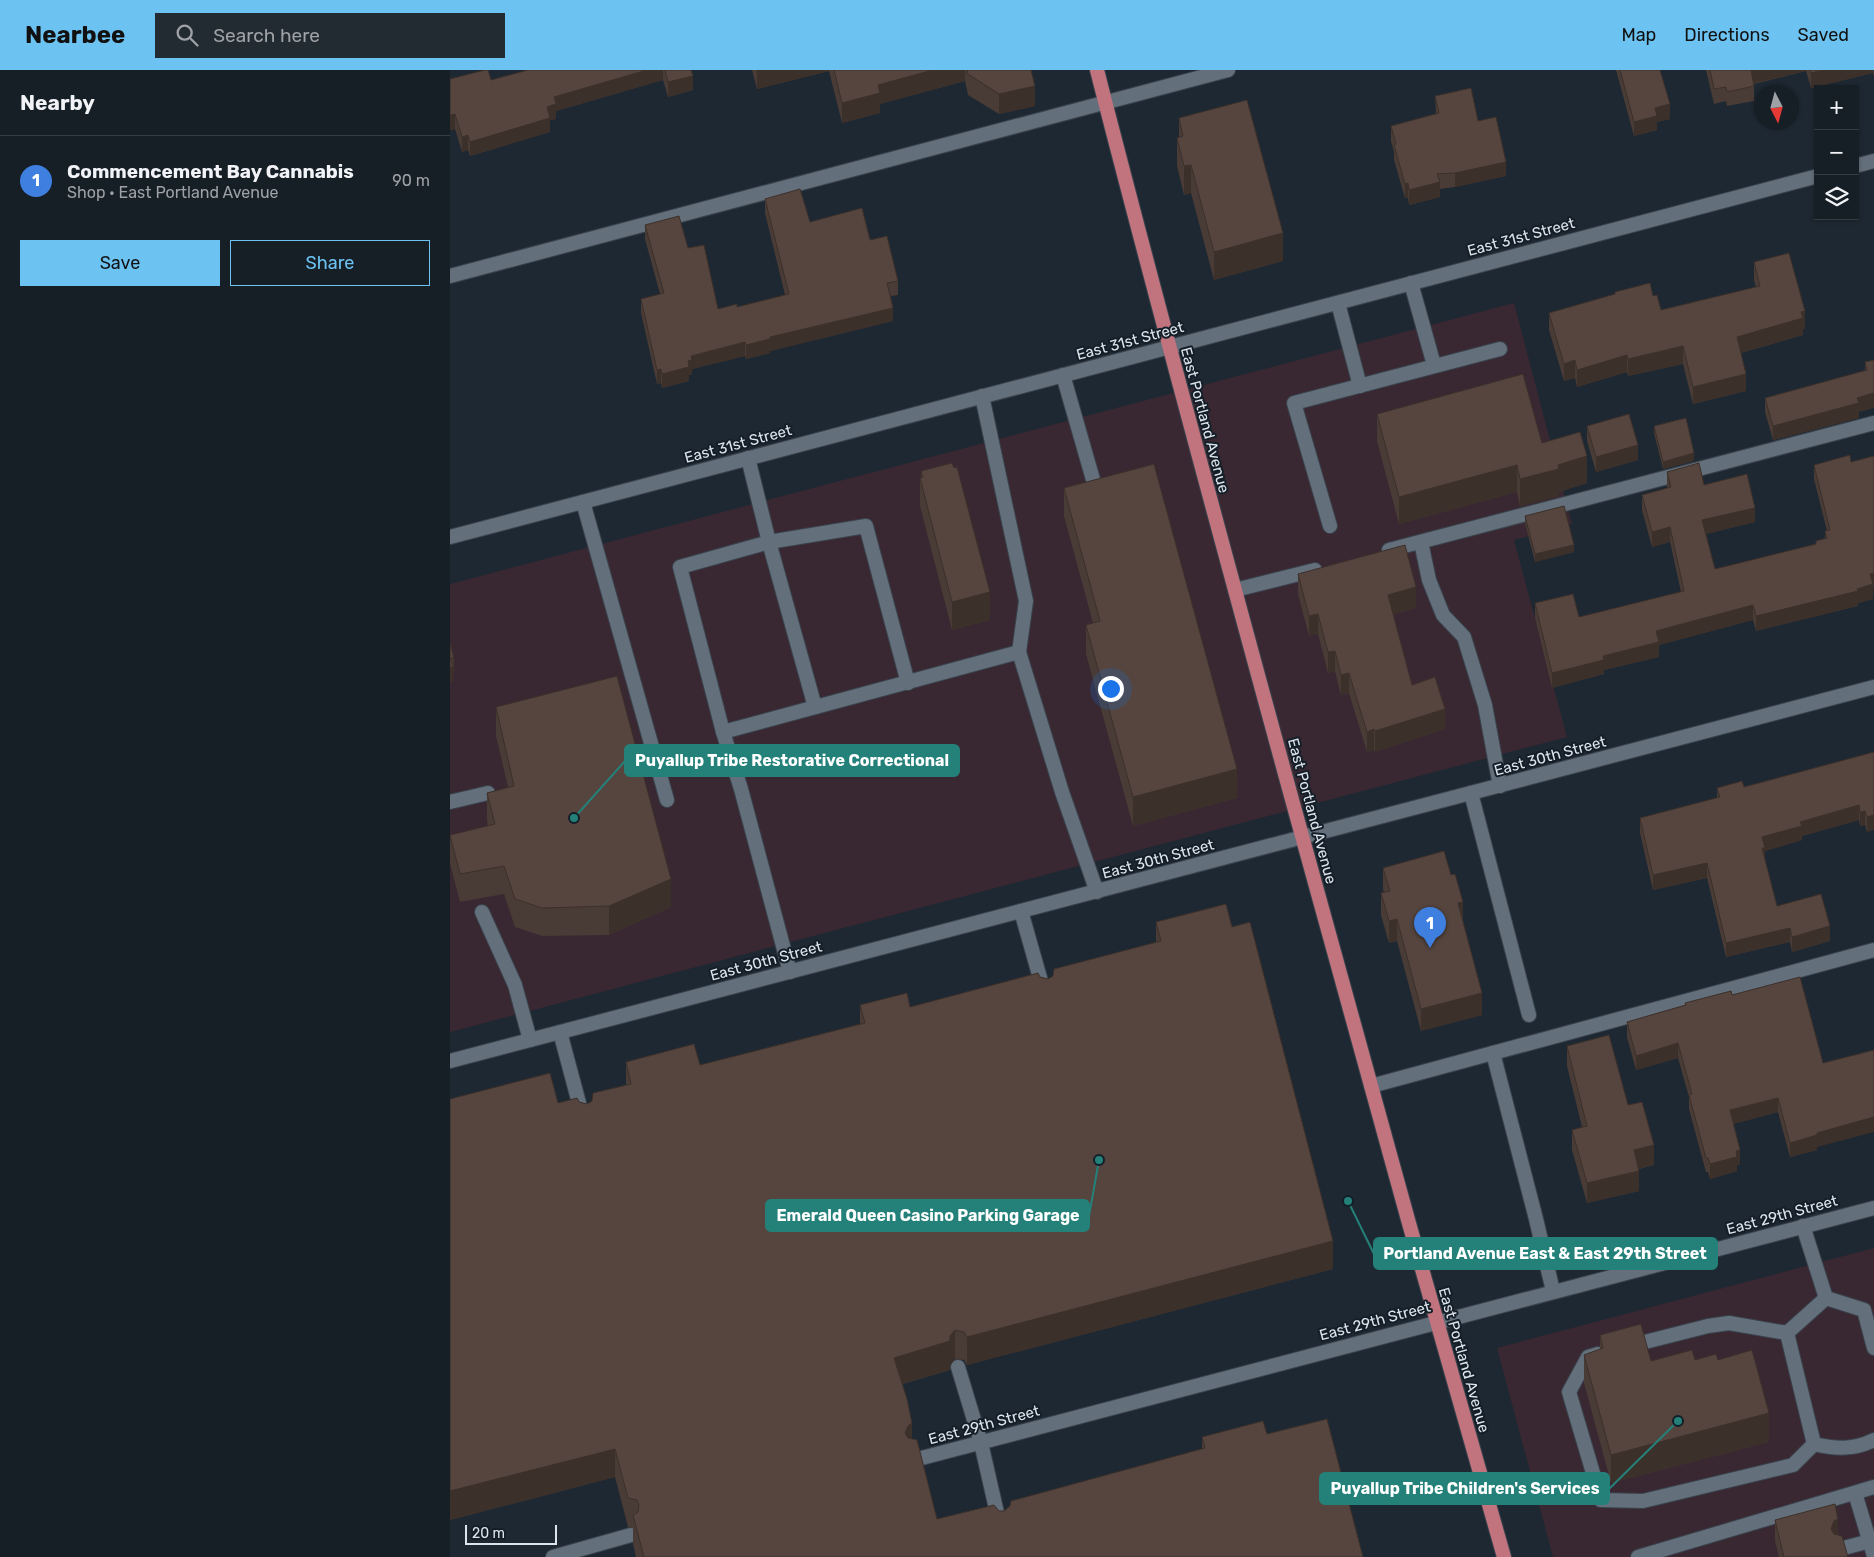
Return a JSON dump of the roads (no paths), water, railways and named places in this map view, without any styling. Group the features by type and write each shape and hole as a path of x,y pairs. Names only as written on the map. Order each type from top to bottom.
{"main road":[{"name":"East Portland Avenue","path":"1097,70 1168,347 1234,590 1436,1322 1504,1557"}],"street":[{"path":"450,276 1228,70"},
{"path":"1859,165 1874,161"},
{"name":"East 31st Street","path":"450,537 1814,177"},
{"path":"1411,283 1434,366"},
{"path":"1338,303 1360,386"},
{"path":"1330,526 1294,403 1500,349"},
{"path":"1063,375 1096,490"},
{"path":"982,396 1026,601 1019,652 1062,792 1097,892"},
{"path":"1374,554 1874,423"},
{"path":"748,458 769,542 815,707"},
{"path":"583,502 668,800"},
{"path":"790,972 742,789 723,732 680,567 769,542 866,526 908,683"},
{"path":"1421,542 1429,580 1443,615 1464,637 1485,705 1500,786"},
{"path":"1234,590 1328,566"},
{"path":"723,732 1019,652"},
{"name":"East 30th Street","path":"450,1061 1874,687"},
{"path":"450,802 488,792"},
{"path":"1471,793 1529,1015"},
{"path":"1021,911 1046,1000"},
{"path":"482,912 488,930 515,985 530,1040"},
{"path":"1371,1086 1874,950"},
{"path":"560,1032 585,1124"},
{"path":"1493,1053 1553,1291"},
{"name":"East 29th Street","path":"914,1460 1874,1208"},
{"path":"1803,1226 1826,1298"},
{"path":"1787,1332 1826,1298"},
{"path":"1826,1298 1864,1310 1874,1348"},
{"path":"1787,1332 1729,1322 1588,1357 1569,1392 1600,1500 1643,1501 1793,1465 1814,1444"},
{"path":"1787,1332 1814,1444"},
{"path":"958,1367 981,1442 1002,1532"},
{"path":"1814,1444 1832,1448 1850,1448 1874,1440"},
{"path":"1639,1557 1874,1486"},
{"path":"1855,1493 1874,1556"},
{"path":"553,1557 631,1535"},
{"path":"1840,1549 1870,1541"}],"place":[{"name":"Puyallup Tribe Restorative Correctional","path":"574,818"},
{"name":"Commencement Bay Cannabis","path":"1430,948"},
{"name":"Emerald Queen Casino Parking Garage","path":"1099,1160"},
{"name":"Portland Avenue East & East 29th Street","path":"1348,1201"},
{"name":"Puyallup Tribe Children's Services","path":"1678,1421"}]}
